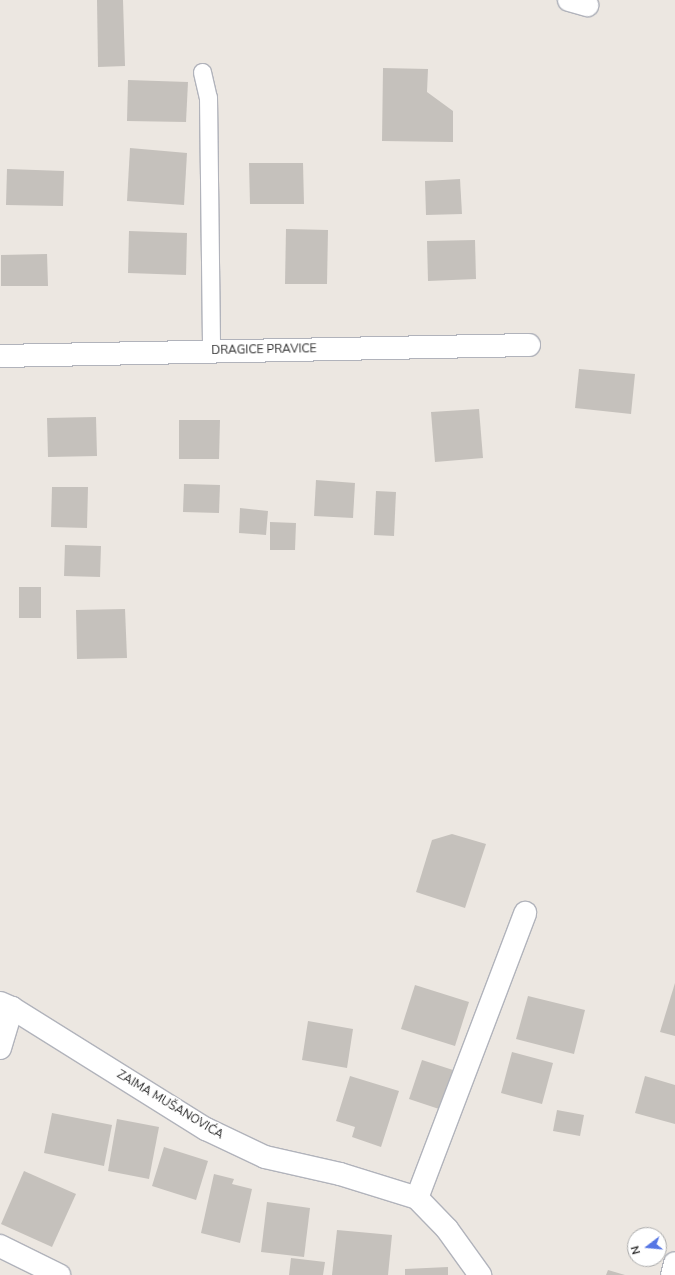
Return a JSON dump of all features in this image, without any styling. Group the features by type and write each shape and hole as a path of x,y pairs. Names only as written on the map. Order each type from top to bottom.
{"street":[{"name":"DRAGICE PRAVICE","path":"0,356 528,345"},
{"path":"417,1198 525,913"},
{"path":"0,1048 6,1005"},
{"name":"ZAIMA MUŠANOVIĆA","path":"6,1005 206,1129 265,1157 340,1174 417,1198 447,1229 480,1275"},
{"path":"0,1246 59,1275"},
{"path":"672,1275 675,1264"}],"lane":[{"path":"202,72 208,97 211,351"}],"building":[{"path":"97,0 123,0 125,66 98,67"},
{"path":"383,68 428,69 427,92 453,111 453,142 382,141"},
{"path":"128,80 188,82 186,122 127,121"},
{"path":"130,148 187,153 184,205 127,201"},
{"path":"249,163 303,163 304,204 250,204"},
{"path":"7,169 64,171 63,206 6,205"},
{"path":"460,179 462,214 426,215 425,181"},
{"path":"286,229 328,230 327,284 285,284"},
{"path":"129,231 187,233 186,275 128,273"},
{"path":"475,240 476,279 428,281 427,241"},
{"path":"47,254 48,286 1,286 1,255"},
{"path":"579,369 635,374 631,414 575,408"},
{"path":"479,409 483,458 435,462 431,412"},
{"path":"96,417 97,456 48,457 47,418"},
{"path":"179,420 220,420 219,459 179,459"},
{"path":"316,480 355,483 353,518 314,516"},
{"path":"184,484 220,485 219,513 183,512"},
{"path":"52,487 88,487 87,528 51,527"},
{"path":"376,491 396,492 394,536 374,535"},
{"path":"240,508 268,511 266,535 239,533"},
{"path":"270,522 296,523 295,550 270,550"},
{"path":"65,545 101,546 100,577 64,576"},
{"path":"19,587 41,587 41,618 19,618"},
{"path":"125,609 127,658 77,659 76,610"},
{"path":"452,834 486,844 465,908 416,892 432,840"},
{"path":"675,983 675,1036 660,1032"},
{"path":"415,985 469,1002 455,1046 401,1029"},
{"path":"528,996 585,1010 574,1054 516,1039"},
{"path":"308,1021 353,1029 347,1068 302,1060"},
{"path":"512,1052 553,1063 542,1104 501,1093"},
{"path":"422,1060 453,1070 439,1109 409,1099"},
{"path":"350,1076 399,1091 381,1147 352,1137 355,1127 336,1121"},
{"path":"645,1076 675,1085 675,1124 635,1113"},
{"path":"557,1110 584,1115 580,1136 553,1131"},
{"path":"52,1113 112,1125 104,1166 44,1153"},
{"path":"117,1119 159,1127 149,1179 108,1171"},
{"path":"164,1147 208,1161 196,1200 152,1186"},
{"path":"24,1171 76,1194 52,1247 1,1224"},
{"path":"214,1174 234,1179 232,1184 252,1189 240,1243 201,1233"},
{"path":"267,1202 310,1208 304,1257 261,1252"},
{"path":"337,1230 392,1235 388,1275 332,1275"},
{"path":"291,1258 325,1262 323,1275 289,1275"},
{"path":"448,1267 448,1275 405,1275 405,1269"},
{"path":"608,1270 625,1275 606,1275"}]}
